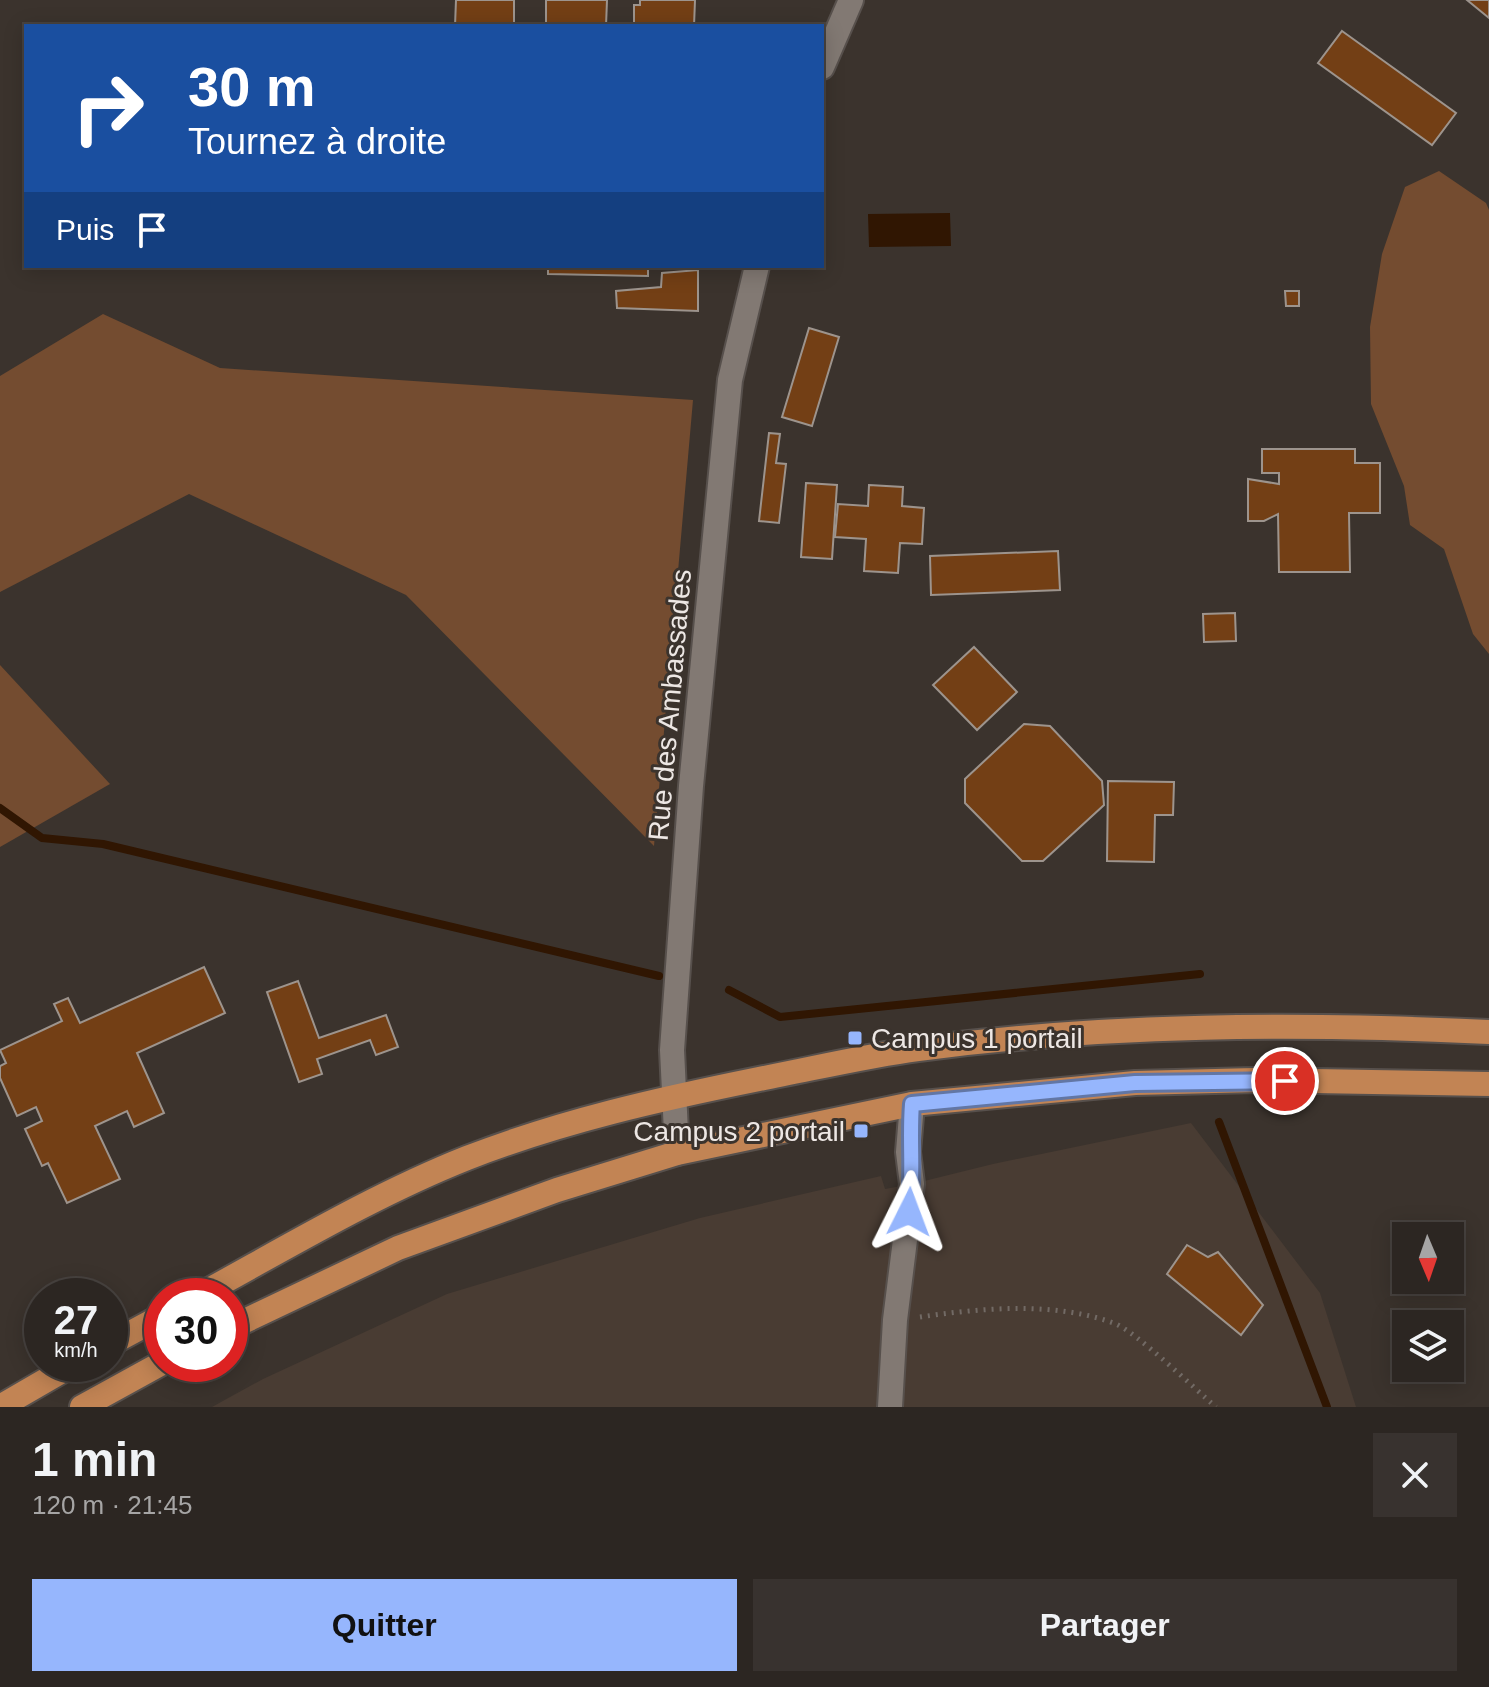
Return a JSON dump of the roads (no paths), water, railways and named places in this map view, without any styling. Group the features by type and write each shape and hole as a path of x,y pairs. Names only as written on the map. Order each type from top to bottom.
{"main road":[{"path":"232,1278 396,1190 466,1159 530,1135 673,1096 915,1049 1071,1033 1263,1026 1489,1032"},
{"path":"248,1319 398,1248 492,1211 677,1153 912,1104 1135,1083 1255,1080 1489,1084"},
{"path":"82,1407 144,1373"},
{"path":"0,1407 43,1382"}],"street":[{"path":"824,62 851,0"},
{"name":"Rue des Ambassades","path":"677,1153 672,1050 691,786 730,380 757,268"},
{"path":"890,1407 895,1320 912,1184 908,1152 912,1104"}],"waterway":[{"path":"0,808 42,838 103,844 659,976"},
{"path":"729,990 780,1017 1200,974"},
{"path":"1219,1122 1327,1407"}],"place":[{"name":"Campus 1 portail","path":"855,1038"},
{"name":"Campus 2 portail","path":"861,1131"}]}
